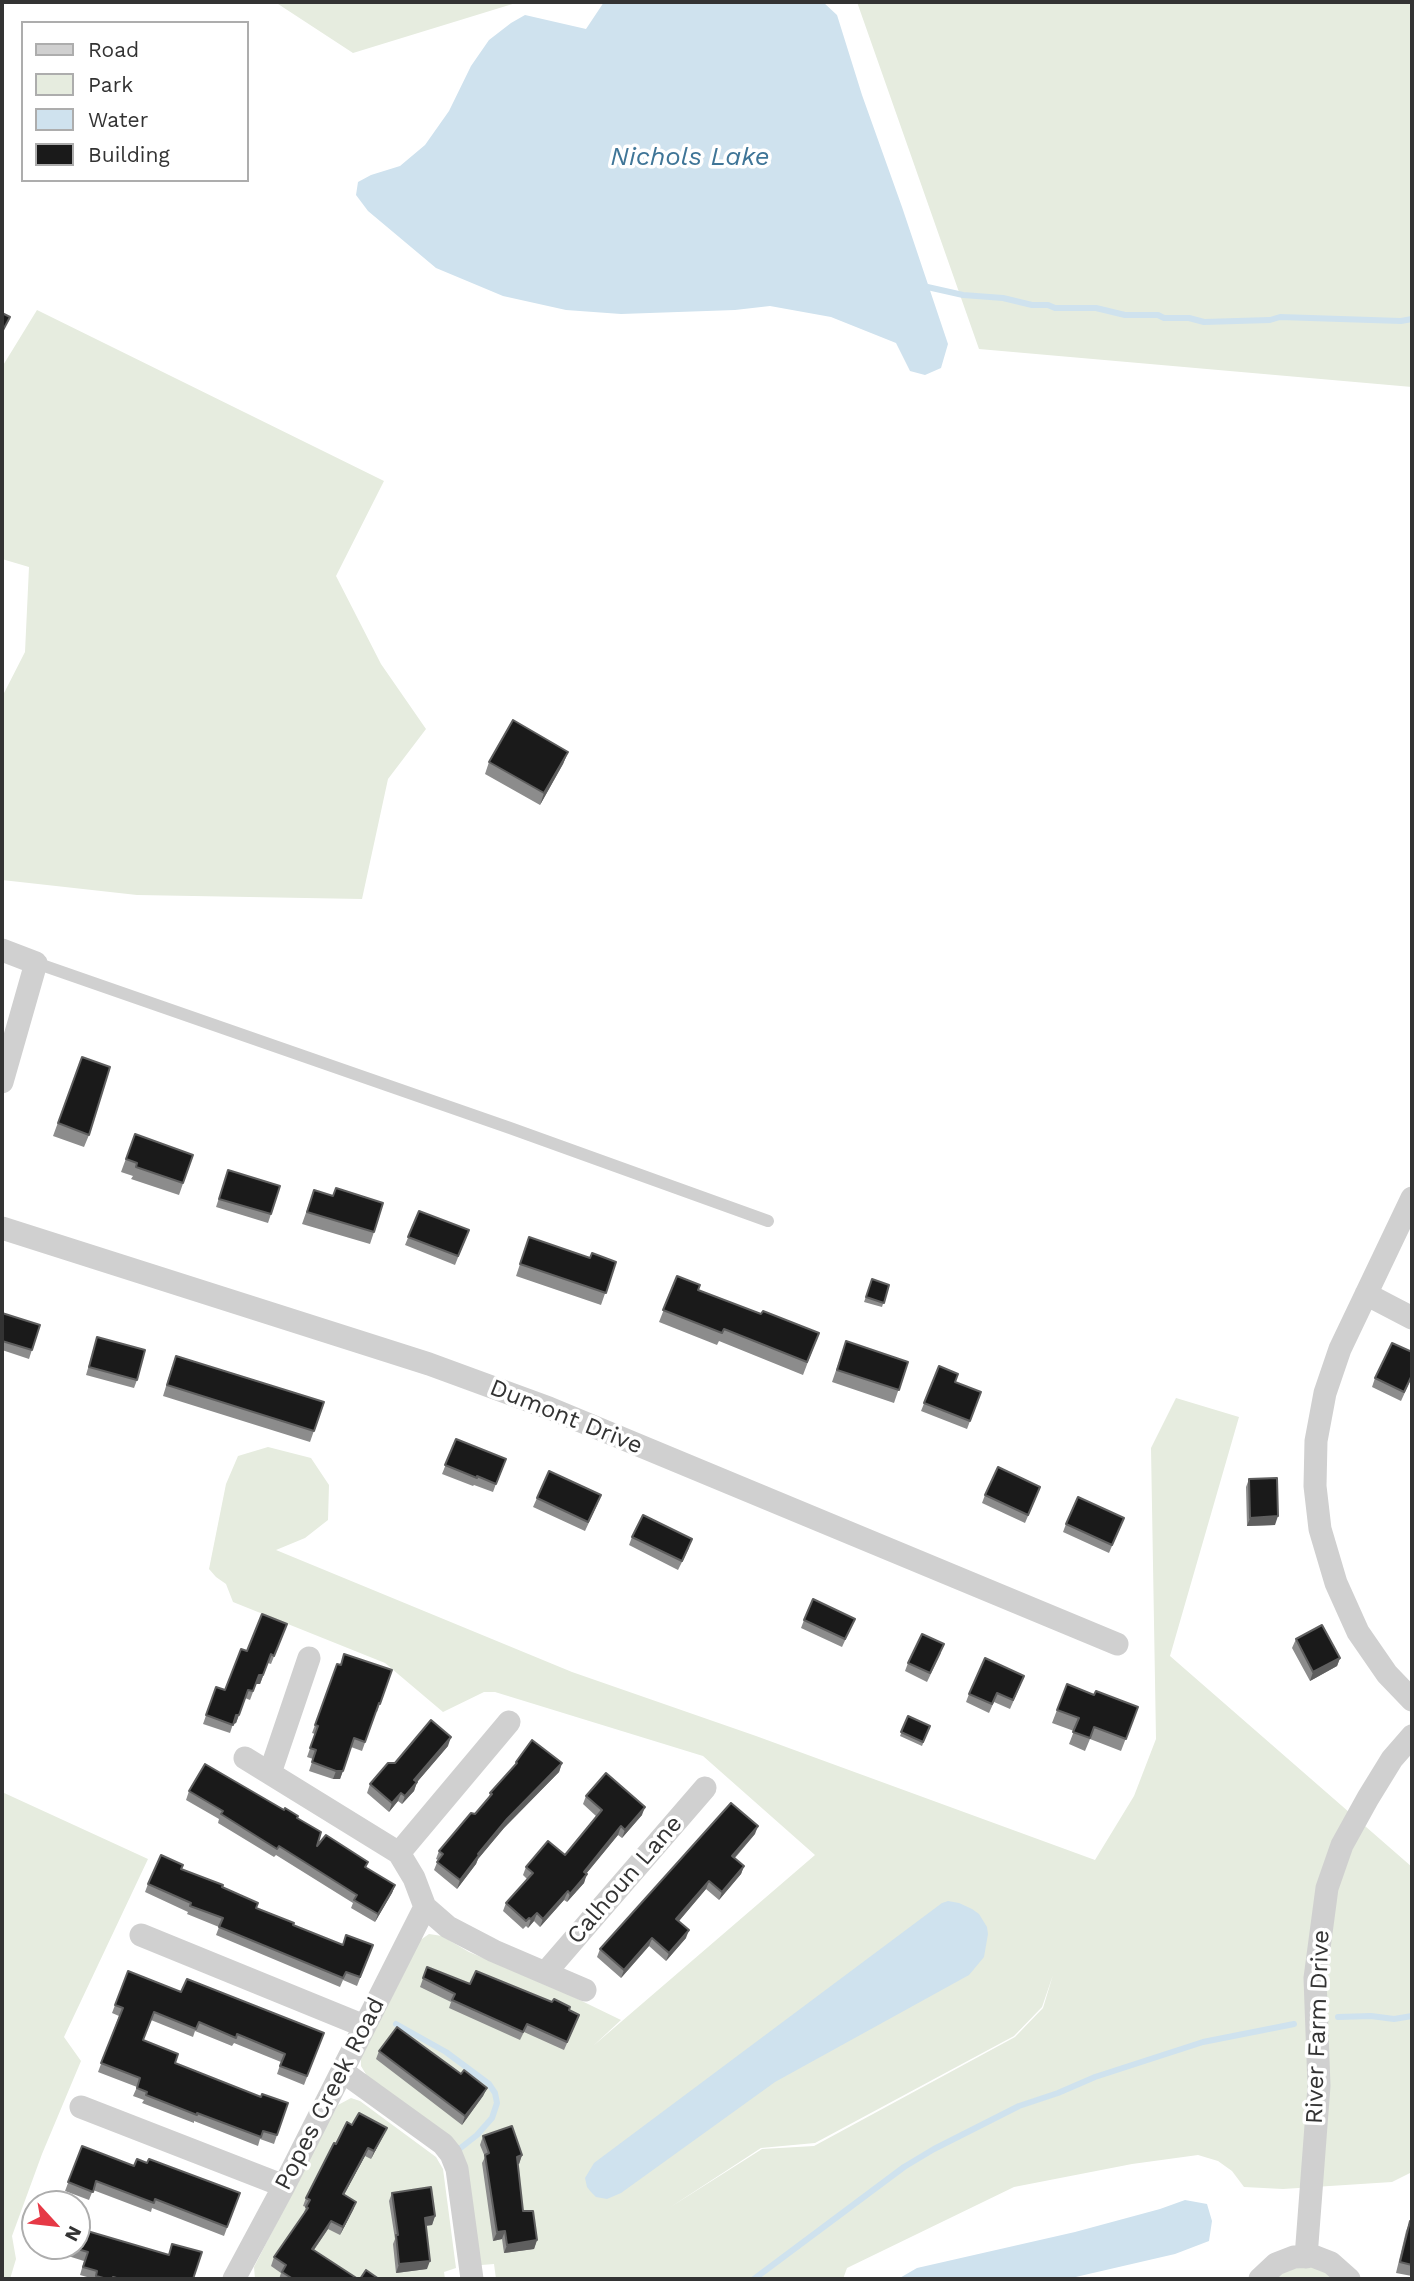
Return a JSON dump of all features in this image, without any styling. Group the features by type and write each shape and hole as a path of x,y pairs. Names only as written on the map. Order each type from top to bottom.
{"street":[{"path":"2,950 36,963 2,1082"},
{"path":"1412,1198 1340,1349 1325,1392 1316,1441 1315,1486 1320,1529 1336,1583 1358,1632 1387,1674 1412,1700"},
{"name":"Dumont Drive","path":"2,1228 429,1364 549,1408 1117,1644"},
{"path":"1366,1294 1412,1318"},
{"path":"270,1773 309,1658"},
{"path":"399,1853 509,1722"},
{"name":"River Farm Drive","path":"1306,2257 1319,2086 1315,1978 1327,1888 1342,1845 1368,1798 1392,1759 1412,1737"},
{"path":"245,1758 399,1853 414,1878 425,1907 447,1927 494,1951 585,1990"},
{"name":"Calhoun Lane","path":"546,1972 705,1788"},
{"name":"Popes Creek Road","path":"234,2279 425,1907"},
{"path":"141,1935 364,2026"},
{"path":"342,2071 443,2144 451,2154 457,2169 472,2279"},
{"path":"81,2108 284,2186"},
{"path":"1260,2279 1276,2264 1294,2257 1313,2256 1331,2263 1349,2279"}],"lane":[{"path":"36,963 768,1221"}],"green space":[{"path":"275,2 519,2 353,53"},
{"path":"857,2 1412,2 1412,387 979,349"},
{"path":"37,310 384,481 336,576 381,664 426,729 388,779 362,899 137,895 2,880 2,697 25,652 29,567 2,559 2,367"},
{"path":"1176,1398 1239,1417 1170,1656 1412,1867 1412,2172 1392,2182 1283,2189 1244,2187 1232,2171 1218,2161 1198,2155 1132,2164 1014,2187 847,2268 843,2279 496,2279 494,2264 481,2265 466,2166 367,2076 361,2066 361,2058 419,1941 429,1934 442,1936 469,1952 555,1988 621,2020 593,2046 815,1855 703,1756 495,1692 484,1692 443,1712 385,1663 233,1602 226,1584 209,1569 226,1484 238,1456 268,1447 311,1458 329,1485 328,1520 305,1538 276,1550 572,1672 1095,1860 1134,1796 1156,1739 1151,1448","holes":["1053,1975 1043,2008 1015,2037 814,2146 762,2149 669,2208 761,2148 815,2143 1014,2036 1042,2007"]},
{"path":"2,1792 148,1859 64,2037 81,2061 29,2190 21,2190 21,2211 12,2236 16,2259 10,2279 2,2279"},
{"path":"351,2098 360,2101 436,2157 443,2169 456,2268 444,2272 445,2279 255,2279 254,2267 329,2121 338,2105"},
{"path":"1317,2265 1340,2279 1272,2279 1287,2267"}],"water":[{"name":"Nichols Lake","path":"604,2 823,2 837,15 948,344 941,368 925,375 910,371 896,343 831,317 770,306 735,310 621,314 566,310 503,296 436,268 368,211 356,195 358,182 400,166 425,145 449,111 471,66 489,40 525,15 586,29"},
{"path":"948,1901 972,1909 979,1914 987,1927 984,1957 969,1975 775,2082 621,2193 607,2199 596,2197 591,2192 585,2178 594,2163"},
{"path":"1185,2200 1207,2204 1212,2221 1209,2241 1175,2254 1067,2279 898,2279 917,2268 1075,2232"}],"building":[{"path":"2,313 10,317 2,332"},
{"path":"513,720 568,752 544,793 489,762"},
{"path":"82,1057 110,1067 89,1135 58,1123"},
{"path":"135,1134 193,1155 183,1183 136,1167 137,1163 126,1159"},
{"path":"228,1170 280,1186 271,1214 219,1199"},
{"path":"336,1188 383,1203 374,1232 307,1212 314,1190 333,1196"},
{"path":"419,1211 469,1230 458,1256 408,1237"},
{"path":"529,1237 590,1258 592,1253 616,1262 606,1293 520,1264"},
{"path":"677,1276 700,1285 698,1290 819,1333 807,1362 724,1329 722,1333 663,1310"},
{"path":"872,1279 889,1285 884,1303 866,1297"},
{"path":"2,1313 40,1325 32,1350 2,1341"},
{"path":"97,1337 145,1350 137,1380 89,1367"},
{"path":"846,1341 908,1362 899,1390 837,1370"},
{"path":"1392,1343 1412,1352 1412,1375 1404,1392 1375,1378"},
{"path":"176,1356 324,1402 314,1431 167,1385"},
{"path":"939,1366 958,1374 955,1382 981,1392 970,1421 924,1403"},
{"path":"456,1439 506,1459 496,1484 445,1465"},
{"path":"998,1467 1040,1487 1028,1515 985,1495"},
{"path":"549,1471 601,1495 588,1522 537,1498"},
{"path":"1277,1478 1278,1516 1250,1518 1249,1479"},
{"path":"1078,1497 1124,1518 1112,1545 1066,1524"},
{"path":"643,1515 692,1539 682,1561 632,1537"},
{"path":"813,1599 855,1619 845,1639 804,1620"},
{"path":"262,1614 287,1624 274,1656 271,1654 253,1691 248,1690 233,1725 206,1715 216,1687 225,1690 241,1649 247,1651"},
{"path":"1322,1625 1340,1658 1313,1672 1296,1639"},
{"path":"922,1634 944,1644 930,1673 908,1663"},
{"path":"344,1654 392,1670 365,1742 354,1738 343,1771 336,1771 312,1762 316,1750 310,1748 318,1726 315,1725 337,1664 341,1665"},
{"path":"985,1658 1024,1676 1013,1700 997,1693 992,1704 969,1694"},
{"path":"1067,1684 1094,1695 1096,1691 1138,1707 1126,1739 1094,1727 1090,1738 1073,1732 1079,1718 1057,1710"},
{"path":"908,1716 930,1726 923,1742 901,1732"},
{"path":"431,1720 451,1737 414,1780 417,1782 405,1796 401,1793 392,1803 370,1784 388,1763 395,1763"},
{"path":"532,1740 562,1763 507,1819 460,1880 437,1862 443,1854 439,1851 471,1813 475,1814 492,1794 490,1793 517,1763"},
{"path":"205,1764 284,1810 285,1808 321,1832 317,1846 326,1835 368,1862 365,1867 395,1885 378,1914 354,1900 357,1895 279,1846 277,1849 189,1791"},
{"path":"606,1773 645,1807 625,1830 621,1826 570,1894 568,1891 543,1919 537,1913 526,1921 506,1903 533,1873 526,1867 548,1841 565,1855 602,1810 586,1796"},
{"path":"731,1803 758,1826 732,1856 744,1866 722,1892 709,1881 676,1919 689,1930 669,1953 652,1938 624,1970 600,1949"},
{"path":"161,1855 183,1865 181,1869 223,1885 222,1887 258,1903 256,1908 294,1923 293,1925 343,1945 346,1935 373,1945 360,1977 346,1972 343,1978 219,1927 223,1918 190,1906 191,1903 148,1884"},
{"path":"427,1967 470,1984 476,1971 552,2002 554,1999 579,2015 567,2042 527,2024 523,2032 452,2000 455,1994 423,1978"},
{"path":"128,1971 181,1992 187,1979 324,2033 307,2076 280,2066 285,2054 237,2034 236,2038 199,2022 196,2029 154,2012 143,2040 178,2054 175,2063 261,2097 262,2094 288,2103 277,2135 263,2131 261,2137 146,2095 147,2092 137,2088 140,2078 101,2063 123,2008 115,2005"},
{"path":"397,2027 461,2074 464,2070 487,2088 465,2116 379,2051"},
{"path":"359,2113 387,2128 374,2151 368,2148 343,2194 356,2202 343,2227 331,2221 312,2249 358,2279 293,2279 282,2272 286,2265 274,2257 308,2208 306,2207 310,2200 306,2198 334,2143 336,2144 347,2122 352,2125"},
{"path":"512,2126 522,2155 517,2157 523,2211 533,2211 537,2240 507,2245 505,2231 497,2232 485,2155 489,2153 483,2136"},
{"path":"82,2146 134,2166 137,2159 147,2163 149,2159 240,2193 227,2227 155,2199 154,2203 96,2181 93,2192 68,2182"},
{"path":"431,2187 435,2216 425,2218 430,2261 399,2264 392,2193"},
{"path":"1412,2221 1412,2265 1400,2262"},
{"path":"91,2232 169,2255 172,2244 202,2252 193,2279 107,2279 96,2276 97,2271 83,2267 85,2260 91,2260"},
{"path":"366,2270 379,2279 360,2279"}],"waterway":[{"path":"923,286 963,295 1003,298 1055,308 1096,308 1125,315 1158,315 1204,322 1270,320 1280,317 1401,321 1412,319"},
{"path":"1338,2017 1371,2016 1394,2019 1412,2016"},
{"path":"396,2024 446,2052 489,2084 495,2093 497,2103 492,2118 458,2150"},
{"path":"754,2279 904,2167 1019,2106 1095,2077 1203,2042 1294,2024"}]}
